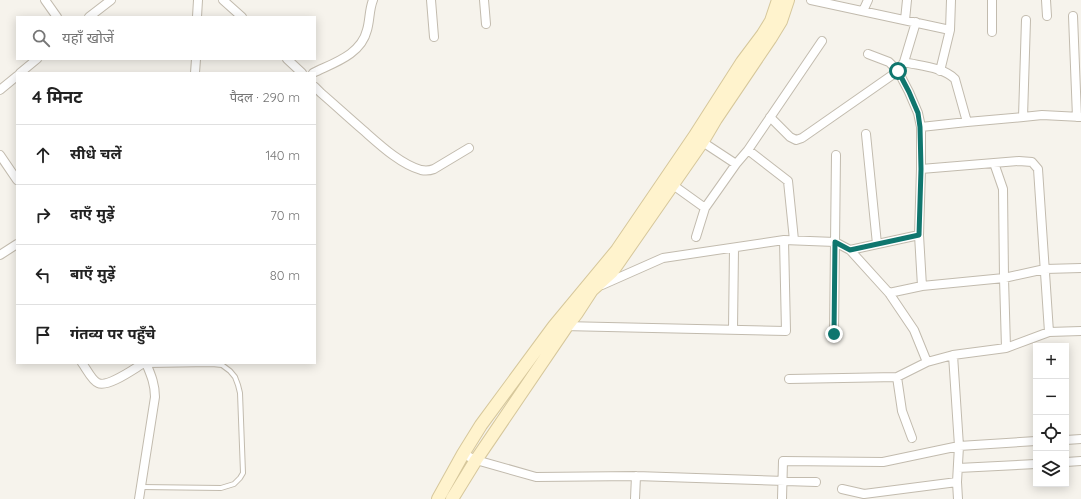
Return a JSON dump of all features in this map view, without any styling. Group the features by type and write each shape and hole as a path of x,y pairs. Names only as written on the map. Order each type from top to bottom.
{"street":[{"path":"45,0 56,16"},
{"path":"90,16 110,0"},
{"path":"197,16 198,0"},
{"path":"223,0 241,16"},
{"path":"315,72 350,55 359,45 367,32 373,0"},
{"path":"431,0 434,36"},
{"path":"484,0 486,24"},
{"path":"774,23 778,0"},
{"path":"452,499 476,460 577,313 589,288 612,272 673,185 742,62 763,34 774,23 781,21 788,0"},
{"path":"811,0 950,30"},
{"path":"863,11 868,0"},
{"path":"904,20 907,0"},
{"path":"944,71 950,30 951,0"},
{"path":"992,0 992,32"},
{"path":"1046,0 1047,16"},
{"path":"920,127 1042,115 1079,117 1073,16"},
{"path":"1023,118 1026,20"},
{"path":"770,117 790,137 796,140 802,138 898,71 904,62 916,22"},
{"path":"696,238 705,208 736,164 748,150 822,41"},
{"path":"868,54 889,62 898,71 918,113 920,127 921,169 919,235 922,286"},
{"path":"21,72 36,60"},
{"path":"195,72 196,60"},
{"path":"288,60 301,72"},
{"path":"904,62 944,71 955,79 967,122"},
{"path":"0,90 16,77"},
{"path":"316,88 384,148 407,164 416,168 429,171 469,148"},
{"path":"866,134 877,244"},
{"path":"699,139 736,164"},
{"path":"438,499 463,454 499,399 554,326 589,288 699,139"},
{"path":"748,150 788,181 794,240"},
{"path":"0,155 16,179"},
{"path":"834,334 836,155"},
{"path":"921,169 994,163 1032,162 1038,170 1049,332"},
{"path":"994,163 1003,189 1006,348"},
{"path":"673,185 705,208"},
{"path":"850,250 919,235"},
{"path":"589,288 663,258 784,240 835,242 850,250 889,293 914,330 928,362"},
{"path":"554,326 786,331 784,240"},
{"path":"0,255 16,245"},
{"path":"732,330 734,248"},
{"path":"889,293 922,286 1004,278 1045,270 1081,268"},
{"path":"789,379 897,377 928,362 953,355 1006,348 1049,332 1081,331"},
{"path":"953,355 959,446 957,482 958,499"},
{"path":"83,364 94,381 99,384 112,382 145,364 153,378 155,397 139,499"},
{"path":"897,377 902,411 912,438"},
{"path":"1069,440 1081,439"},
{"path":"782,499 783,461 883,462 959,446 1033,441"},
{"path":"463,454 476,460 536,477 636,476 816,482"},
{"path":"1069,462 1081,461"},
{"path":"958,468 1033,464"},
{"path":"634,499 636,476"},
{"path":"842,489 864,494 957,482"}],"lane":[{"path":"141,487 221,488 234,484 240,478 242,473 240,393 235,377 230,371 222,365 212,364 145,364"}],"route":[{"path":"834,334 835,242 850,250 919,235 921,169 920,127 918,113 898,71"}]}
